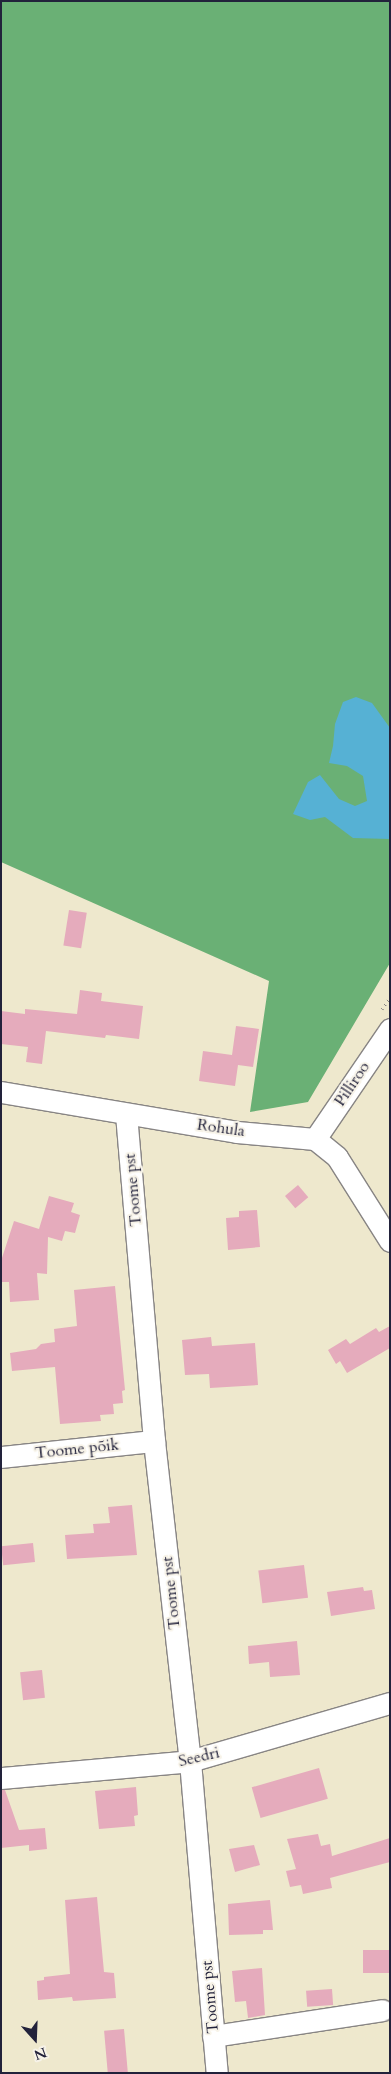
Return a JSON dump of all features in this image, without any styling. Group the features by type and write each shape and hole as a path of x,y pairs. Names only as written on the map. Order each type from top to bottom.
{"street":[{"name":"Pilliroo","path":"315,1139 390,1030"},
{"name":"Rohula","path":"1,1092 237,1132 315,1139"},
{"name":"Toome pst","path":"126,1114 154,1441 190,1761 216,2073"},
{"path":"315,1139 337,1157 390,1241"},
{"name":"Toome põik","path":"1,1457 154,1441"},
{"name":"Seedri","path":"1,1778 190,1761 390,1702"},
{"path":"213,2036 382,2010"}],"green space":[{"path":"1,1 390,1 390,963 308,1102 250,1112 269,981 1,862"}],"water":[{"path":"356,697 372,703 390,728 390,839 353,838 325,817 310,820 293,814 308,782 320,775 339,799 355,806 367,801 363,776 347,766 329,763 335,724 343,702"}],"building":[{"path":"69,910 87,913 81,948 63,946"},
{"path":"80,990 102,993 101,1001 143,1006 139,1039 106,1035 105,1038 46,1031 42,1064 26,1062 28,1047 1,1044 1,1011 25,1014 25,1009 77,1014"},
{"path":"236,1026 259,1029 253,1067 238,1065 235,1086 199,1081 203,1051 232,1055"},
{"path":"298,1185 308,1197 295,1208 285,1196"},
{"path":"49,1196 74,1203 71,1212 80,1215 75,1233 65,1231 62,1241 48,1237 47,1274 37,1273 39,1300 10,1302 9,1282 1,1282 1,1261 14,1221 39,1229"},
{"path":"257,1210 260,1247 228,1250 226,1218 239,1217 239,1211"},
{"path":"115,1286 125,1390 122,1391 123,1403 113,1404 114,1414 100,1415 101,1421 60,1424 55,1367 12,1371 10,1353 36,1349 41,1344 55,1342 54,1329 77,1326 74,1290"},
{"path":"390,1326 390,1348 347,1373 340,1361 336,1364 328,1350 346,1339 350,1344 376,1328 379,1332"},
{"path":"211,1337 212,1346 255,1343 258,1385 210,1388 209,1374 185,1375 182,1340"},
{"path":"132,1505 137,1555 67,1559 65,1535 94,1533 93,1524 110,1523 108,1507"},
{"path":"33,1543 35,1562 3,1565 1,1546"},
{"path":"304,1565 308,1598 262,1603 258,1571"},
{"path":"363,1587 364,1591 372,1590 375,1609 331,1616 327,1592"},
{"path":"297,1641 300,1675 270,1677 269,1662 249,1664 248,1646"},
{"path":"42,1670 45,1698 23,1700 20,1672"},
{"path":"319,1768 328,1799 261,1818 252,1787"},
{"path":"136,1787 138,1815 134,1816 135,1826 99,1829 95,1791"},
{"path":"1,1790 5,1790 19,1830 45,1828 47,1849 29,1851 29,1845 1,1848"},
{"path":"318,1834 321,1846 330,1844 332,1856 390,1838 390,1862 330,1878 332,1888 303,1894 301,1885 290,1887 286,1871 296,1869 287,1839"},
{"path":"254,1845 260,1865 235,1872 229,1849"},
{"path":"97,1897 104,1972 114,1973 116,1998 73,2001 72,1997 38,2000 37,1981 44,1980 44,1977 70,1974 65,1900"},
{"path":"270,1900 273,1930 263,1930 263,1934 229,1935 228,1904"},
{"path":"363,1950 390,1950 390,1973 363,1973"},
{"path":"262,1968 265,2015 248,2018 246,2001 235,2002 232,1971"},
{"path":"332,1989 333,2005 307,2007 306,1991"},
{"path":"124,2029 128,2073 108,2073 104,2031"}]}
